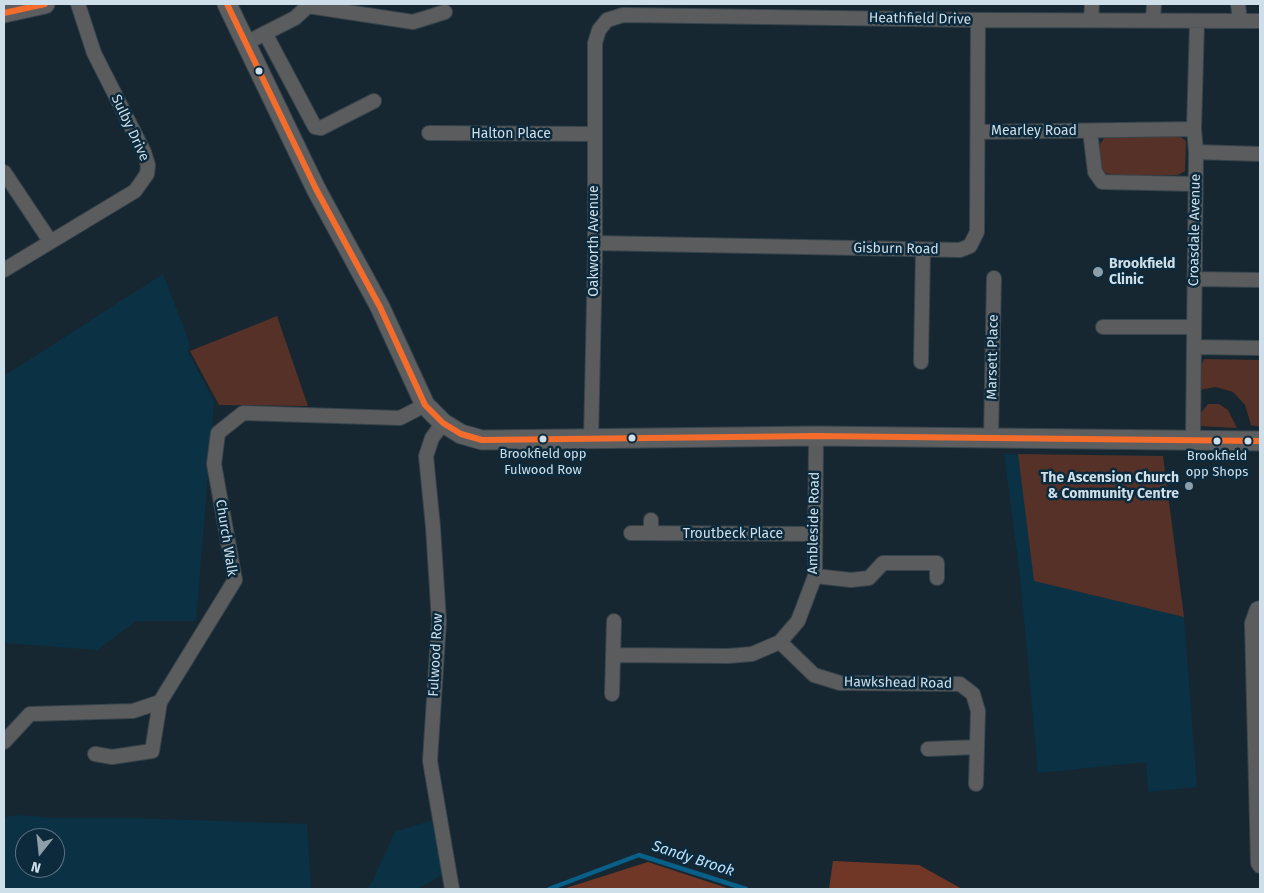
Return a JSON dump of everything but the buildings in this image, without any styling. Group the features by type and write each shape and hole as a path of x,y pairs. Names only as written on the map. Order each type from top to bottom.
{"street":[{"path":"4,13 44,4"},
{"name":"Sulby Drive","path":"4,270 135,191 143,182 148,165 94,53 78,4"},
{"path":"227,4 244,44 316,189 380,307 425,405 442,424 461,434 482,440 816,436 1260,441"},
{"path":"1092,4 1092,20"},
{"path":"1154,4 1154,20"},
{"path":"1238,4 1240,21"},
{"path":"244,44 295,18 308,6 413,22 445,12"},
{"name":"Heathfield Drive","path":"595,43 599,30 607,20 623,15 722,10 978,20 1260,21"},
{"name":"Gisburn Road","path":"594,243 923,250 960,250 970,246 975,236 978,132 978,20"},
{"name":"Croasdale Avenue","path":"1194,439 1196,152 1194,128 1198,22"},
{"path":"265,33 315,127 321,128 374,100"},
{"name":"Oakworth Avenue","path":"591,440 595,43"},
{"name":"Mearley Road","path":"978,132 1194,128"},
{"name":"Mearley Road","path":"1090,131 1095,172 1102,182 1195,184"},
{"name":"Halton Place","path":"429,133 593,134"},
{"path":"1196,152 1260,154"},
{"path":"4,172 50,241"},
{"path":"921,362 923,250"},
{"name":"Marsett Place","path":"992,437 994,278"},
{"path":"1194,279 1260,280"},
{"path":"1103,327 1194,328"},
{"path":"1194,347 1260,348"},
{"name":"Church Walk","path":"160,702 235,580 214,464 218,433 243,413 400,418 425,405"},
{"name":"Fulwood Row","path":"442,424 432,438 426,456 434,527 439,621 430,761 452,889"},
{"name":"Ambleside Road","path":"613,655 728,656 752,654 780,642 798,622 815,576 816,436"},
{"name":"Troutbeck Place","path":"631,532 651,526 814,534"},
{"path":"815,576 851,580 869,578 883,563 937,563 937,578"},
{"path":"1260,608 1257,609 1252,623 1257,735 1258,863 1260,866"},
{"path":"612,694 614,621"},
{"name":"Hawkshead Road","path":"780,642 814,675 840,683 960,684 973,694 978,710 976,784"},
{"path":"4,742 30,714 133,711 160,702 152,751 112,757 95,754"},
{"path":"928,749 977,747"}],"shaded area":[{"path":"1179,136 1186,141 1185,171 1178,175 1114,176 1102,172 1099,163 1100,144 1105,137"},
{"path":"163,274 189,341 188,352 214,401 196,621 136,621 97,650 4,643 4,376"},
{"path":"277,316 308,406 219,405 190,351"},
{"path":"1204,359 1260,360 1260,427 1251,425 1245,405 1233,392 1216,387 1199,390 1200,368"},
{"path":"1208,404 1219,404 1228,410 1237,428 1198,426 1199,415"},
{"path":"1004,454 1163,456 1184,617 1197,787 1148,792 1146,762 1038,773 1020,576"},
{"path":"1018,454 1163,456 1184,617 1034,581"},
{"path":"19,815 57,818 133,818 307,824 311,889 4,889 4,817"},
{"path":"432,820 442,875 418,889 362,889 370,886 395,832"},
{"path":"833,861 919,865 962,889 829,889"},
{"path":"648,862 730,889 563,889 566,888"}],"waterway":[{"name":"Sandy Brook","path":"549,889 639,855 746,889"}],"transit line":[{"path":"4,13 45,4"},
{"path":"227,4 316,189 380,307 425,405 443,423 461,434 482,440 816,436 1260,441"}],"place":[{"name":"Brookfield Clinic","path":"1098,272"},
{"name":"Brookfield opp Fulwood Row","path":"543,439"},
{"name":"Brookfield opp Shops","path":"1217,441"},
{"name":"The Ascension Church & Community Centre","path":"1189,486"}]}
